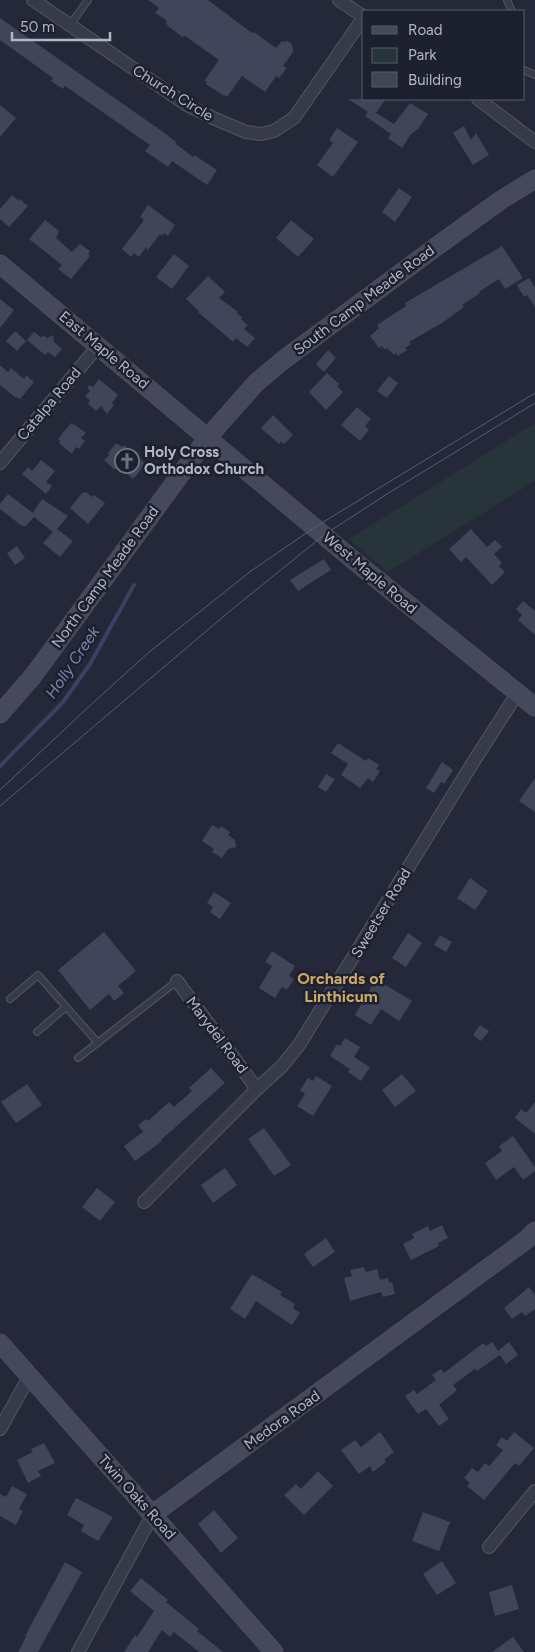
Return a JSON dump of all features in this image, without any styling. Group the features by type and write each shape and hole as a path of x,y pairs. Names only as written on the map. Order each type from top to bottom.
{"street":[{"name":"Church Circle","path":"33,0 187,105 246,132 261,134 274,131 294,118 362,20"},
{"path":"339,0 362,16"},
{"path":"479,100 535,142"},
{"name":"South Camp Meade Road","path":"208,437 256,383 282,361 444,240 535,179"},
{"name":"East Maple Road","path":"0,264 208,437"},
{"name":"Catalpa Road","path":"0,463 98,346"},
{"name":"West Maple Road","path":"208,437 329,540 535,707"},
{"name":"North Camp Meade Road","path":"1,711 33,676 208,437"},
{"name":"Sweetser Road","path":"144,1202 282,1066 299,1045 517,694"},
{"name":"Marydel Road","path":"177,981 257,1089"},
{"name":"Medora Road","path":"78,1652 153,1514 526,1240 535,1230"},
{"name":"Twin Oaks Road","path":"0,1343 274,1652"},
{"path":"0,1429 29,1377"},
{"path":"489,1547 535,1491"}],"lane":[{"path":"70,25 88,0"},
{"path":"10,999 38,975 98,1043"},
{"path":"78,1058 177,981"},
{"path":"37,1032 66,1007"}],"green space":[{"path":"535,423 535,481 388,572 349,539"}],"building":[{"path":"148,0 208,0 252,33 254,32 276,48 282,41 292,44 293,52 283,66 287,68 279,78 276,76 265,92 242,76 227,97 224,96 204,81 219,60 185,36 182,37 167,25 166,20 155,13 159,8"},
{"path":"0,18 166,134 193,157 194,155 217,170 207,185 172,161 168,167 145,151 150,145 65,86 63,89 51,81 53,78 0,40"},
{"path":"348,99 385,100 376,113 394,124 410,103 428,114 402,148 388,138 391,134 365,116 368,112"},
{"path":"0,105 16,118 0,137"},
{"path":"464,126 471,140 476,133 489,155 473,165 453,133"},
{"path":"337,128 358,142 333,177 317,165 333,143 329,140"},
{"path":"399,188 412,197 395,222 382,212"},
{"path":"12,195 28,206 9,227 0,219 0,209"},
{"path":"148,205 175,225 168,236 164,233 162,236 160,234 148,250 146,247 139,257 134,253 131,257 122,249 144,220 140,217"},
{"path":"45,220 59,231 56,238 72,252 80,244 90,251 88,254 90,256 71,279 58,269 62,265 29,239"},
{"path":"291,220 314,239 298,257 276,238"},
{"path":"502,246 523,278 505,289 499,279 462,305 464,307 442,323 409,342 411,344 405,348 407,350 398,356 396,353 394,355 387,348 385,350 382,346 379,348 370,336 379,328 377,325 406,306 405,303"},
{"path":"174,254 189,266 172,289 156,277"},
{"path":"208,276 225,292 219,298 238,312 237,314 248,325 244,329 255,338 247,347 236,338 233,342 186,299"},
{"path":"529,278 535,288 535,307 527,295 524,297 517,285"},
{"path":"0,299 14,310 0,328"},
{"path":"15,331 26,341 17,351 6,341"},
{"path":"34,332 42,338 43,335 47,338 53,335 54,342 62,349 55,357 48,352 45,355 27,340"},
{"path":"328,350 336,358 324,372 316,364"},
{"path":"0,365 8,372 11,368 24,379 26,375 34,382 20,399 0,385"},
{"path":"327,373 339,384 337,386 343,392 326,410 309,392"},
{"path":"389,376 398,383 387,398 377,391"},
{"path":"99,379 118,395 112,403 114,405 107,414 101,406 96,411 88,404 90,400 85,396 90,391 87,387 90,385 93,387"},
{"path":"357,407 371,419 365,426 369,430 360,441 341,425"},
{"path":"273,415 293,435 284,444 281,442 279,444 261,428"},
{"path":"71,423 86,433 81,438 85,441 79,449 76,447 72,454 59,443 58,439"},
{"name":"Holy Cross Orthodox Church","path":"116,443 122,447 124,445 146,464 133,479 118,466 115,470 104,460"},
{"path":"41,460 55,471 46,482 52,486 46,494 22,474 28,467 32,471"},
{"path":"83,492 92,497 94,495 105,503 88,524 70,508"},
{"path":"8,494 33,513 42,499 68,516 57,529 73,541 60,557 43,543 53,532 34,517 26,526 22,526 0,509 0,504"},
{"path":"471,529 487,547 495,540 502,547 494,554 502,563 499,566 505,572 492,585 466,557 461,562 449,549"},
{"path":"17,546 25,558 15,565 7,553"},
{"path":"324,559 331,570 298,591 290,580"},
{"path":"523,601 535,611 535,635 518,620 522,615 516,609"},
{"path":"338,743 366,761 368,758 379,765 376,769 380,771 373,782 368,778 360,788 341,775 348,764 331,753"},
{"path":"442,762 453,770 444,784 441,782 434,793 426,788"},
{"path":"326,774 335,779 326,792 318,787"},
{"path":"535,778 535,812 519,801"},
{"path":"212,825 219,829 221,826 230,832 228,835 235,840 236,847 228,849 222,858 212,852 214,849 202,841"},
{"path":"470,878 488,891 475,910 457,898"},
{"path":"214,892 231,903 220,919 210,912 213,907 207,903"},
{"path":"104,932 136,971 118,986 124,993 114,1001 109,994 90,1010 58,970"},
{"path":"408,933 422,943 406,967 392,958"},
{"path":"440,935 452,942 446,952 434,945"},
{"path":"272,951 295,966 289,976 294,979 287,990 282,987 275,998 259,988 272,966 265,962"},
{"path":"376,979 412,1001 399,1021 381,1009 371,1025 355,1015"},
{"path":"480,1025 489,1031 481,1041 473,1035"},
{"path":"345,1038 360,1047 354,1057 370,1067 361,1081 348,1072 350,1069 330,1056 337,1044 340,1046"},
{"path":"211,1068 225,1083 162,1141 135,1161 124,1146 143,1132 138,1125 146,1119 148,1121 169,1102 174,1107 192,1091 189,1088"},
{"path":"402,1074 416,1091 395,1107 382,1090"},
{"path":"316,1076 332,1086 313,1116 297,1106 305,1094 300,1090 308,1078 313,1081"},
{"path":"27,1084 42,1105 16,1123 1,1102"},
{"path":"535,1102 535,1134 515,1118 521,1109 526,1113"},
{"path":"264,1128 291,1165 274,1176 248,1139"},
{"path":"513,1136 535,1167 535,1171 523,1180 514,1167 496,1180 485,1163 502,1151 499,1146"},
{"path":"225,1168 237,1185 213,1203 201,1185"},
{"path":"97,1188 115,1202 100,1221 82,1207"},
{"path":"442,1225 448,1238 438,1243 439,1246 411,1260 403,1244 414,1238 412,1234 428,1226 430,1231"},
{"path":"326,1238 335,1252 313,1267 304,1254"},
{"path":"364,1267 366,1272 377,1269 380,1280 388,1278 389,1283 392,1282 395,1294 383,1297 381,1292 350,1301 344,1278 352,1276 350,1270"},
{"path":"252,1274 282,1292 280,1295 295,1304 293,1308 300,1313 292,1325 256,1301 245,1319 230,1309"},
{"path":"529,1287 535,1295 535,1309 525,1316 522,1312 512,1319 504,1308"},
{"path":"492,1342 498,1351 509,1342 518,1355 506,1364 500,1355 477,1371 475,1369 453,1385 457,1390 439,1405 449,1419 439,1426 426,1409 418,1414 405,1396 414,1390 417,1394 436,1380 432,1375 441,1369 444,1373 483,1343 486,1346"},
{"path":"380,1432 394,1452 384,1460 386,1462 373,1472 370,1466 359,1474 341,1450 355,1440 361,1447"},
{"path":"514,1432 534,1448 519,1466 515,1463 484,1500 467,1486 470,1483 464,1478 472,1468 478,1472 485,1463 489,1466 503,1450 496,1445 502,1437 507,1441"},
{"path":"44,1443 55,1463 38,1471 41,1476 28,1483 17,1460 33,1452 31,1449"},
{"path":"318,1471 333,1486 304,1515 284,1495 296,1484 301,1489"},
{"path":"12,1486 27,1494 19,1509 23,1511 16,1525 0,1516 0,1494 6,1497"},
{"path":"76,1498 113,1517 98,1541 81,1531 84,1525 67,1515"},
{"path":"214,1510 238,1538 221,1553 198,1524"},
{"path":"423,1512 450,1522 439,1551 412,1541"},
{"path":"442,1561 456,1583 437,1595 423,1574"},
{"path":"65,1562 82,1572 38,1652 18,1652 25,1636"},
{"path":"141,1578 168,1600 166,1602 199,1629 197,1631 223,1652 199,1652 174,1632 170,1637 162,1630 148,1652 124,1652 135,1635 137,1637 154,1611 130,1591"},
{"path":"512,1585 519,1609 495,1616 489,1592"},
{"path":"513,1637 524,1652 492,1652"}],"waterway":[{"name":"Holly Creek","path":"0,766 63,702 90,664 134,585"}],"tram line":[{"path":"0,790 148,653 251,571 315,527 535,393"},
{"path":"0,806 230,611 324,535 535,403"}],"place":[{"name":"Holy Cross Orthodox Church","path":"127,461"}],"district":[{"name":"Orchards of Linthicum","path":"341,987"}]}
